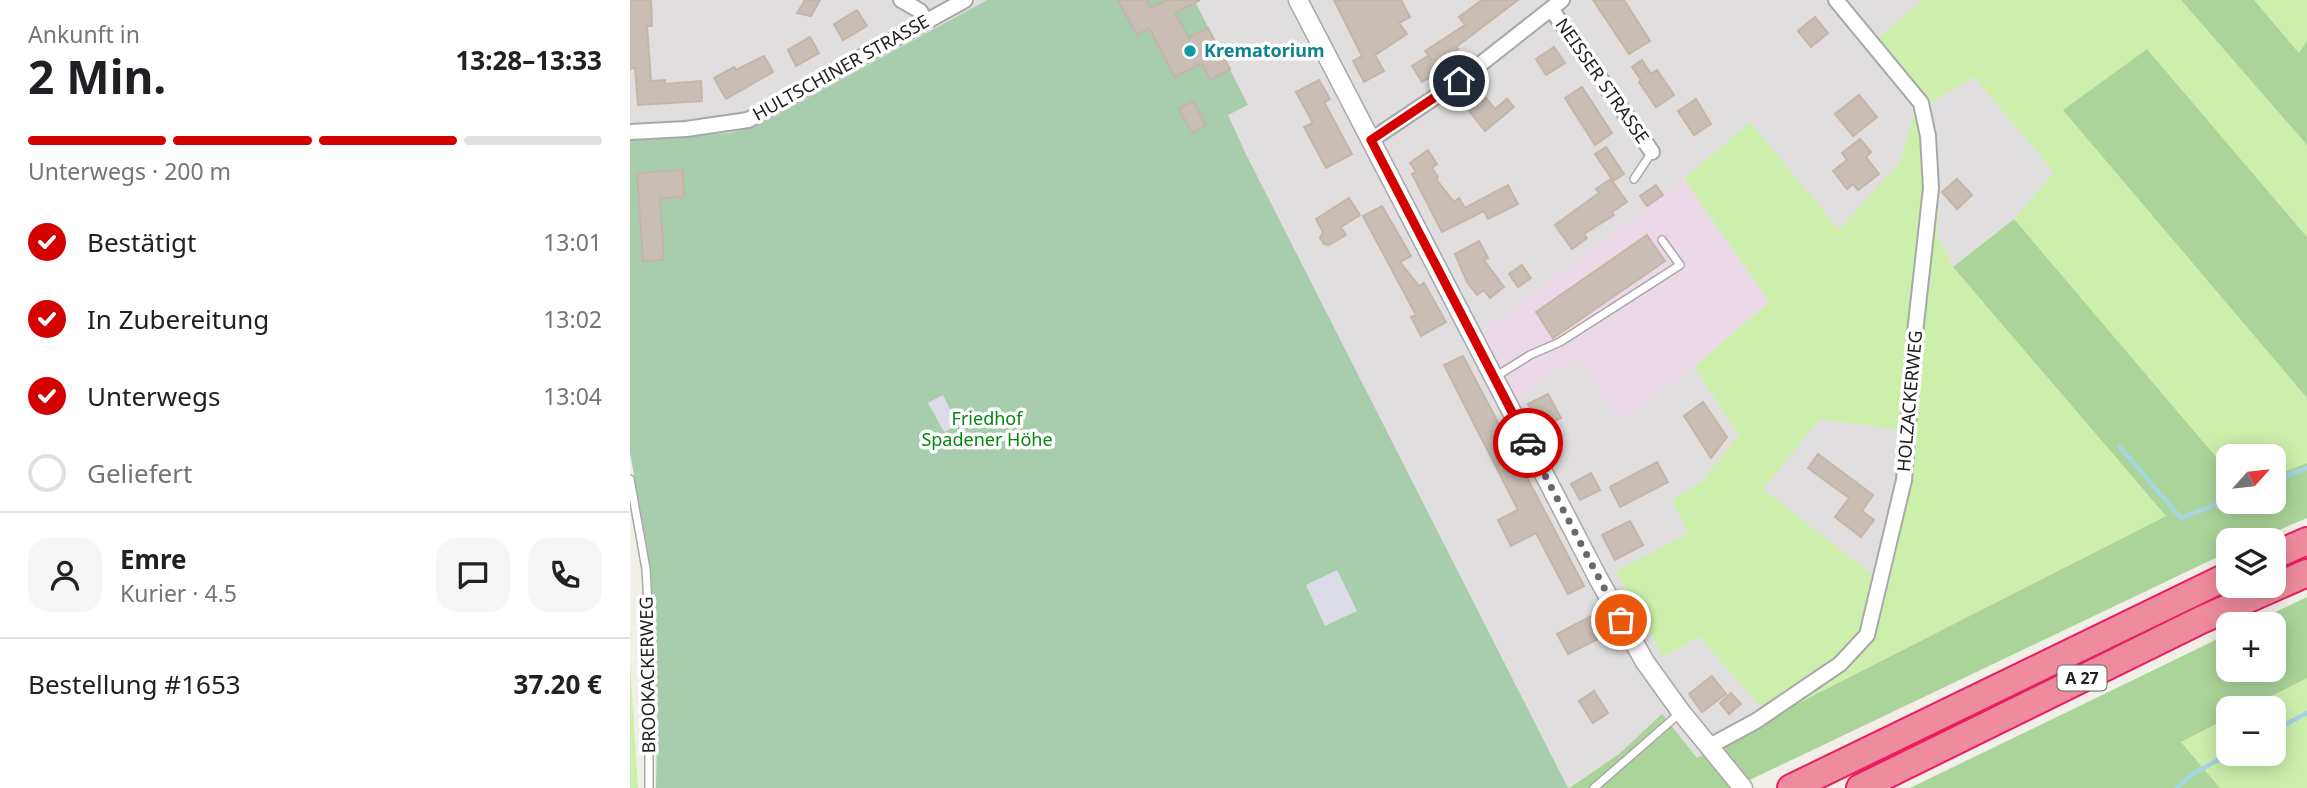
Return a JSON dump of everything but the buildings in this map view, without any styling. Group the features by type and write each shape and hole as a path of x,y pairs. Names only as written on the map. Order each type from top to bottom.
{"highway":[{"path":"2286,550 2307,541"},
{"name":"A 27","path":"1860,788 2201,620 2307,573"},
{"name":"A 27","path":"1791,788 2216,582"}],"street":[{"path":"901,0 920,11 926,22"},
{"name":"HULTSCHINER STRASSE","path":"630,132 686,130 748,120 965,0"},
{"path":"1298,0 1645,662 1708,747 1743,788"},
{"name":"HOLZACKERWEG","path":"1708,747 1756,721 1840,664 1867,635 1904,480 1931,188 1928,136 1922,103 1836,0"},
{"path":"1371,140 1459,81 1557,5"},
{"name":"NEISSER STRASSE","path":"1557,5 1652,152"}],"lane":[{"path":"1634,179 1652,152"},
{"path":"1494,378 1530,355 1560,342 1680,265 1662,240"},
{"name":"BROOKACKERWEG","path":"630,479 646,569 649,623 649,788"},
{"path":"1594,788 1681,712"}],"shaded area":[{"path":"630,0 987,0 754,127 729,133 630,139"},
{"path":"1923,0 1878,39 1921,89 1900,162 1839,231 1750,122 1684,179 1478,334 1576,357 1620,419 1694,367 1739,435 1702,481 1672,500 1688,534 1616,571 1663,657 1699,637 1771,717 1697,758 1662,715 1619,754 1568,788 1246,154 1228,115 1247,104 1196,2"},
{"path":"1974,77 2054,172 2014,219 1953,267 1937,234 1939,183 1931,102"},
{"path":"1684,179 1769,302 1694,367 1620,420 1576,357 1514,399 1478,334"},
{"path":"943,395 958,425 944,432 928,403"},
{"path":"1820,419 1902,430 1898,482 1876,578 1762,489"},
{"path":"1337,570 1357,611 1325,626 1306,585"}],"green space":[{"name":"Friedhof Spadener Höhe","path":"987,0 1200,0 1196,3 1248,105 1228,115 1246,154 1568,788 656,788 657,725 651,569 630,453 630,139 729,133 754,127"},
{"path":"1923,0 2181,0 2307,145 2307,237 2147,49 2064,110 2307,398 2307,463 2286,471 2286,444 2216,444 2216,457 2014,219 2054,172 1974,77 1931,102 1939,183 1937,234 1953,267 2166,516 1771,717 1699,637 1663,657 1616,571 1688,534 1672,500 1702,481 1739,435 1694,367 1769,302 1684,179 1750,122 1839,230 1900,162 1921,89 1877,39","holes":["1820,419 1902,430 1898,482 1876,578 1763,489"]},
{"path":"2181,0 2254,0 2299,53 2307,41 2307,145"},
{"path":"2254,0 2307,0 2307,41 2299,53"},
{"path":"2147,49 2307,237 2307,398 2063,110"},
{"path":"2014,219 2216,457 2216,514 2286,514 2286,471 2307,463 2307,518 2284,528 2216,528 2216,558 1733,788 1569,788 1619,754 1662,714 1697,758 1771,717 2166,516 1953,267"},
{"path":"2307,597 2307,678 2272,696 2216,696 2216,724 2181,742 2220,788 1910,788 2216,640 2216,682 2286,682 2286,612 2275,612"},
{"path":"630,663 638,788 630,788"},
{"path":"2307,678 2307,788 2220,788 2181,742 2216,724 2216,766 2286,766 2286,696 2272,696"}],"waterway":[{"path":"2120,447 2181,518 2216,505"},
{"path":"2286,476 2307,468"},
{"path":"2286,724 2307,713"},
{"path":"2177,788 2191,775 2216,761"}],"way so far":[{"path":"1528,443 1621,620"}],"place":[{"name":"Krematorium","path":"1190,51"}],"route":[{"path":"1459,81 1371,140 1528,443"}]}
